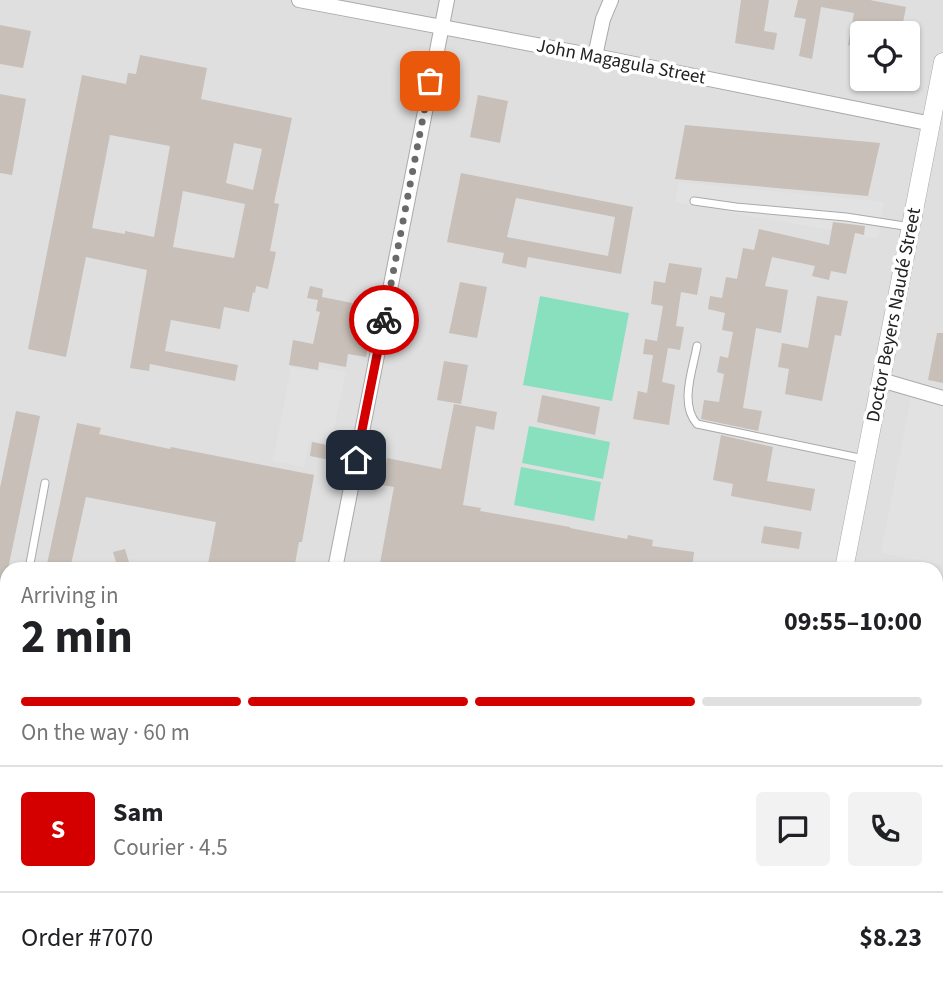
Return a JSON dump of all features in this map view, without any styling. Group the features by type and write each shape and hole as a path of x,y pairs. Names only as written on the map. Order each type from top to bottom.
{"street":[{"name":"John Magagula Street","path":"299,0 937,125"},
{"path":"336,562 447,0"},
{"path":"595,56 603,19 611,0"},
{"name":"Doctor Beyers Naudé Street","path":"845,562 911,227 937,125 943,62"},
{"path":"881,380 943,398"}],"lane":[{"path":"694,201 846,216 911,227"},
{"path":"697,346 688,394 690,415 697,424 865,459"},
{"path":"30,562 45,483"}],"shaded area":[{"path":"0,0 943,0 943,562 0,562"},
{"path":"679,182 884,202 878,239 675,202"},
{"path":"291,367 318,372 320,367 346,372 331,443 310,440 304,467 273,461"},
{"path":"911,397 943,403 943,562 928,562 881,553"}],"green space":[{"path":"540,296 629,313 612,401 523,385"},
{"path":"529,426 610,442 603,479 522,463"},
{"path":"521,467 601,482 594,521 514,505"}],"building":[{"path":"741,0 769,0 764,31 777,33 774,50 735,43"},
{"path":"798,0 870,0 906,7 903,21 852,21 854,13 821,7 812,59 799,56 806,19 794,17"},
{"path":"0,25 31,31 23,68 0,64"},
{"path":"140,55 207,68 201,99 292,118 274,203 279,204 270,251 276,252 268,289 256,286 249,312 224,307 220,329 171,320 165,351 238,365 235,381 150,364 149,371 130,368 147,270 86,257 66,357 28,349 82,75 126,84 128,73 136,74","holes":["110,135 170,146 154,237 92,228","234,143 262,149 253,190 226,183","183,191 245,204 234,258 173,247"]},
{"path":"0,94 26,99 12,175 0,173"},
{"path":"478,95 508,101 500,143 470,137"},
{"path":"685,125 880,143 868,196 675,179"},
{"path":"461,173 633,207 621,274 528,257 526,268 502,263 504,253 447,242","holes":["516,198 615,217 608,256 507,237"]},
{"path":"833,222 865,226 864,235 855,233 846,274 831,271 829,280 812,276 815,266 772,257 765,286 788,290 781,333 756,328 743,408 762,411 758,431 701,419 704,400 719,402 724,374 717,372 720,356 728,358 733,332 722,330 725,313 708,309 710,296 722,298 726,277 737,279 743,248 754,250 759,229 829,245"},
{"path":"669,263 702,268 697,295 681,292 676,326 684,327 680,350 668,348 662,382 675,385 669,425 633,419 638,391 647,393 653,355 643,354 645,339 657,341 663,306 651,304 654,281 665,283"},
{"path":"460,282 487,287 477,338 449,333"},
{"path":"310,286 323,289 322,297 377,308 366,357 348,354 346,367 319,362 318,370 289,365 293,340 313,344 320,312 316,311 318,300 307,298"},
{"path":"817,296 848,301 841,336 835,335 822,401 785,394 789,369 778,367 782,343 808,348"},
{"path":"937,333 943,333 943,383 928,380"},
{"path":"444,361 468,365 461,404 437,400"},
{"path":"542,395 600,407 595,435 537,422"},
{"path":"454,404 497,412 494,430 476,426 463,505 481,508 480,511 627,539 628,535 653,540 652,546 694,552 693,562 380,562 394,487 382,485 387,458 441,469"},
{"path":"16,411 40,416 9,562 0,562 0,488"},
{"path":"77,423 101,428 99,434 314,475 302,542 299,542 295,562 208,562 216,522 86,497 72,562 47,562"},
{"path":"721,435 773,447 767,481 815,489 811,511 731,496 733,484 713,480"},
{"path":"312,442 332,446 330,460 310,456"},
{"path":"764,526 802,532 799,549 761,543"},
{"path":"125,549 129,562 116,562 113,552"}],"way so far":[{"path":"384,320 430,81"}],"route":[{"path":"356,460 384,320"}]}
